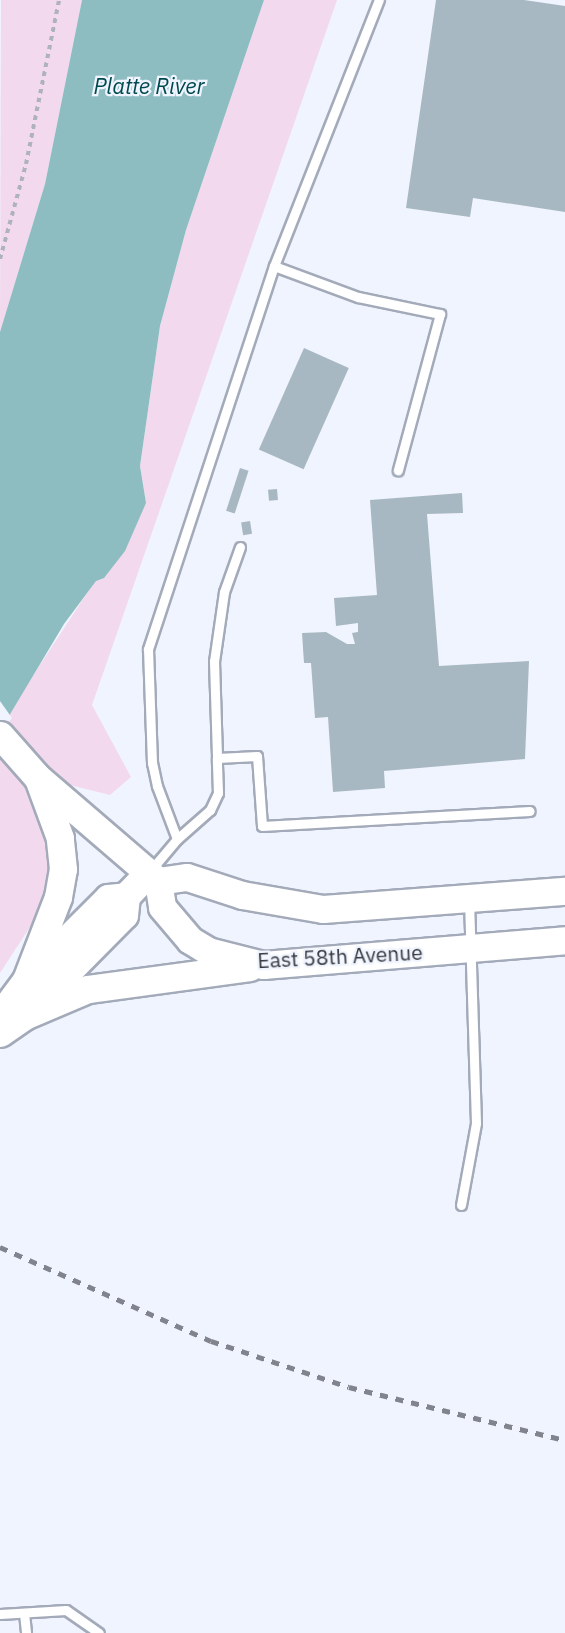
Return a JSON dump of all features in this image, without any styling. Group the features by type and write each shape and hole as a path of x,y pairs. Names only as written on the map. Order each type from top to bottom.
{"main road":[{"path":"0,735 37,777 153,877"},
{"path":"12,1016 58,897 63,869 60,838 37,777"},
{"path":"26,980 108,898 126,896 153,877 187,877 242,896 323,909 565,891"},
{"name":"East 58th Avenue","path":"153,877 162,907 190,940 208,951 263,965 565,940"},
{"path":"0,1033 12,1016 124,915 126,896"},
{"path":"12,1016 88,989 263,965"}],"lane":[{"path":"177,839 159,794 152,763 148,649 274,266 379,0"},
{"path":"274,266 358,297 440,314 398,470"},
{"path":"153,877 177,839 210,810 218,793 214,661 224,592 240,547"},
{"path":"217,758 257,756 262,826 530,811"},
{"path":"461,1205 476,1123 468,900"},
{"path":"0,1614 66,1610 99,1633"},
{"path":"24,1613 26,1633"}],"path":[{"path":"0,259 26,164 59,0"}],"shaded area":[{"path":"1,0 82,0 45,184 0,332"},
{"path":"264,0 337,0 92,705 131,777 110,795 38,777 52,871 41,910 0,973 0,726 146,503 140,466 160,326 186,230"}],"water":[{"name":"Platte River","path":"82,0 264,0 186,230 160,326 140,466 146,503 125,551 104,578 96,581 64,624 0,731 0,332 45,184"}],"pier":[{"path":"0,701 12,718 0,734"}],"building":[{"path":"436,0 524,0 565,6 565,212 473,198 470,217 406,208"},
{"path":"304,348 349,368 304,469 259,449"},
{"path":"240,468 249,471 235,514 226,511"},
{"path":"277,489 278,500 269,501 268,490"},
{"path":"462,493 463,513 427,514 439,666 529,661 525,759 384,771 385,788 333,792 328,717 315,718 311,663 304,663 302,633 326,632 347,644 355,644 352,633 358,632 358,623 336,626 334,598 377,595 370,500"},
{"path":"250,521 252,534 243,535 241,522"}],"railway":[{"path":"0,1247 211,1341 349,1387 565,1440"}]}
